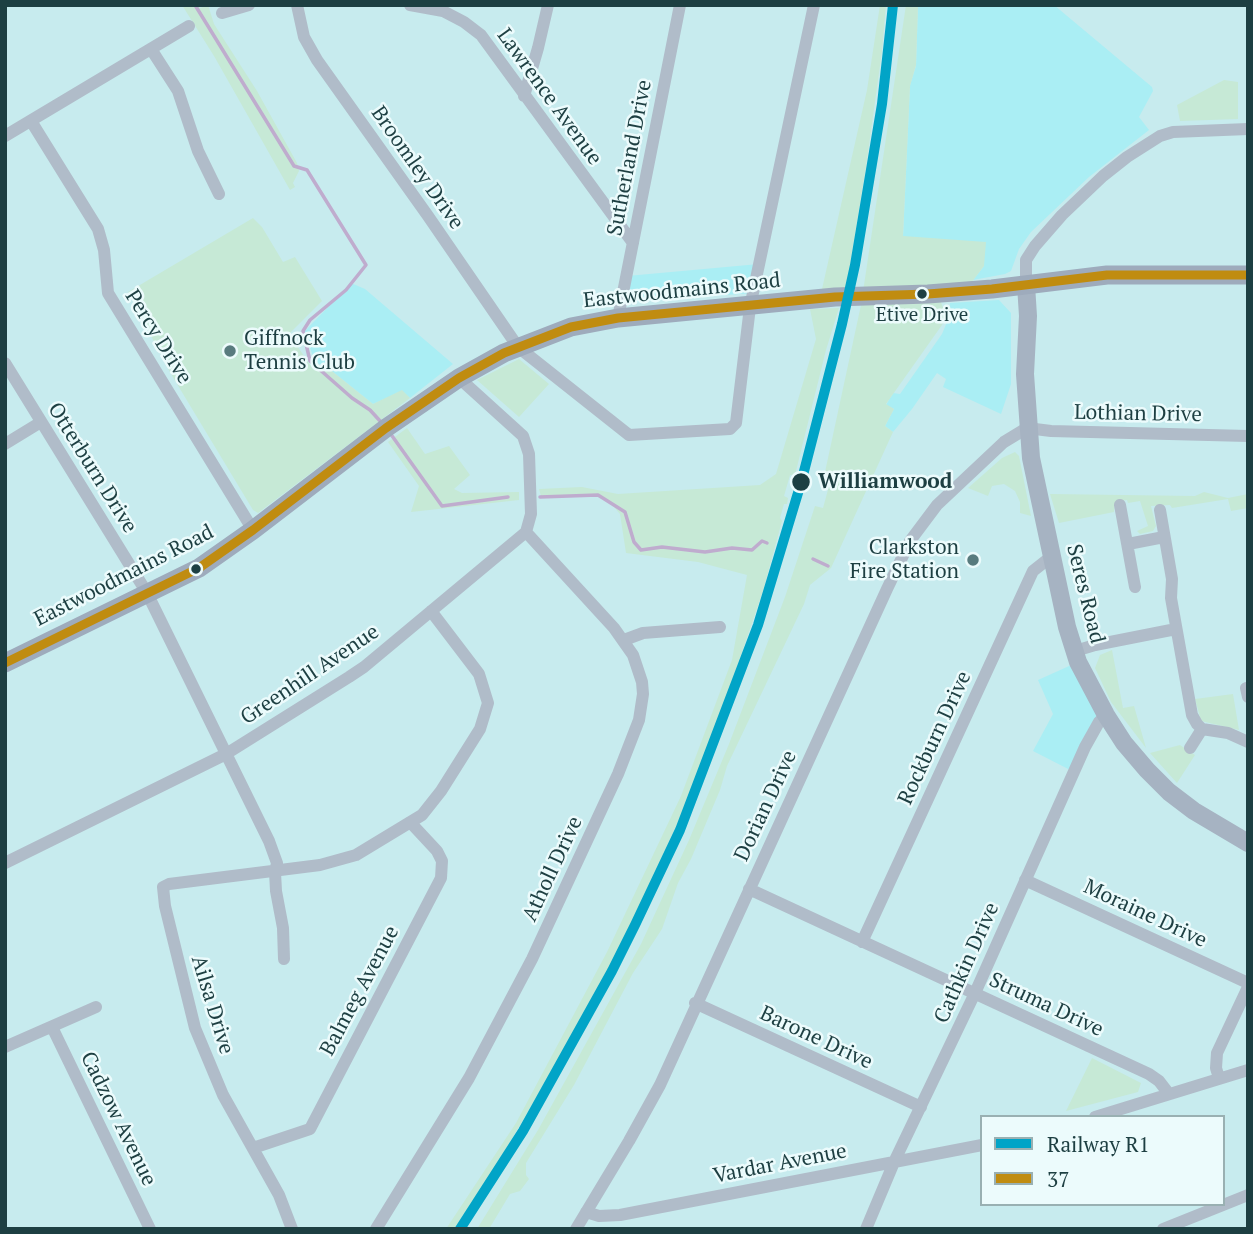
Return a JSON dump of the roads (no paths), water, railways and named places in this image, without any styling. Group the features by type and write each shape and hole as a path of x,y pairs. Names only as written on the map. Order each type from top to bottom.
{"main road":[{"name":"Eastwoodmains Road","path":"5,663 199,568 386,428 459,378 518,347 571,327 618,318 835,297 928,294 1107,275 1248,275"}],"street":[{"path":"222,13 249,5"},
{"name":"Broomley Drive","path":"297,5 304,37 317,60 518,347 629,435 730,429 736,423 750,307"},
{"name":"Lawrence Avenue","path":"411,5 443,11 481,35 633,243"},
{"path":"524,96 548,5"},
{"name":"Sutherland Drive","path":"618,318 680,5"},
{"path":"750,307 814,5"},
{"path":"5,136 189,26"},
{"path":"152,49 178,91 198,151 219,194"},
{"name":"Percy Drive","path":"31,121 98,229 104,250 108,293 253,530"},
{"path":"1026,285 1026,260 1035,246 1062,215 1127,157 1160,136 1173,132 1248,129"},
{"name":"Seres Road","path":"1026,285 1028,316 1025,374 1031,458 1067,627 1078,662 1124,743 1169,792 1214,824 1248,843"},
{"name":"Otterburn Drive","path":"5,363 147,593 273,851 277,863 276,891 283,928 284,959"},
{"path":"459,378 523,436 529,454 531,514 526,532"},
{"path":"5,444 41,422"},
{"name":"Lothian Drive","path":"1027,428 1051,431 1248,436"},
{"name":"Dorian Drive","path":"576,1229 660,1085 695,1003 920,525 954,488 1004,442 1027,428"},
{"path":"1120,505 1135,587"},
{"path":"1160,510 1172,579 1171,598 1190,707 1202,729 1228,733 1248,743"},
{"name":"Greenhill Avenue","path":"5,863 226,754 364,667 526,532"},
{"name":"Atholl Drive","path":"376,1229 450,1109 532,958 618,774 639,720 643,694 640,670 624,640 526,532"},
{"path":"1128,544 1164,537"},
{"name":"Rockburn Drive","path":"862,942 1033,571 1052,556"},
{"path":"275,872 320,865 356,855 422,815 441,791 480,729 488,704 479,674 431,611"},
{"path":"624,640 643,632 720,627"},
{"path":"1075,651 1176,629"},
{"name":"Cathkin Drive","path":"866,1229 895,1160 975,993 1085,747 1106,715"},
{"path":"1190,748 1202,729"},
{"name":"Balmeg Avenue","path":"253,1148 310,1129 441,878 442,861 410,822"},
{"name":"Ailsa Drive","path":"275,872 169,884 162,890 191,1017 223,1095 279,1195 292,1229"},
{"name":"Moraine Drive","path":"1025,880 1248,985"},
{"name":"Struma Drive","path":"749,888 1149,1074 1165,1087 1169,1094"},
{"path":"1219,1078 1216,1068 1217,1053 1248,985"},
{"name":"Barone Drive","path":"695,1003 921,1107"},
{"path":"5,1047 96,1007"},
{"name":"Cadzow Avenue","path":"52,1027 150,1229"},
{"path":"1101,1115 1248,1069"},
{"name":"Vardar Avenue","path":"586,1212 599,1216 620,1215 980,1144"},
{"path":"1225,1204 1248,1195"},
{"path":"1163,1229 1220,1206"}],"waterway":[{"path":"195,5 294,166 307,170 366,265 346,290 310,320 303,331 310,361 381,422"},
{"path":"390,433 442,506 508,497"},
{"path":"540,497 598,495 625,512 634,542 641,550 662,547 705,552 732,548 752,550 762,541 767,543"},
{"path":"813,559 828,566"}],"rail line":[{"name":"R1","path":"460,1229 523,1131 635,925 680,830 758,625 801,483 855,265 882,104 893,5"}],"place":[{"name":"Etive Drive","path":"922,294"},
{"name":"Giffnock Tennis Club","path":"230,351"},
{"name":"Williamwood","path":"801,482"},
{"name":"Clarkston Fire Station","path":"973,560"}]}
